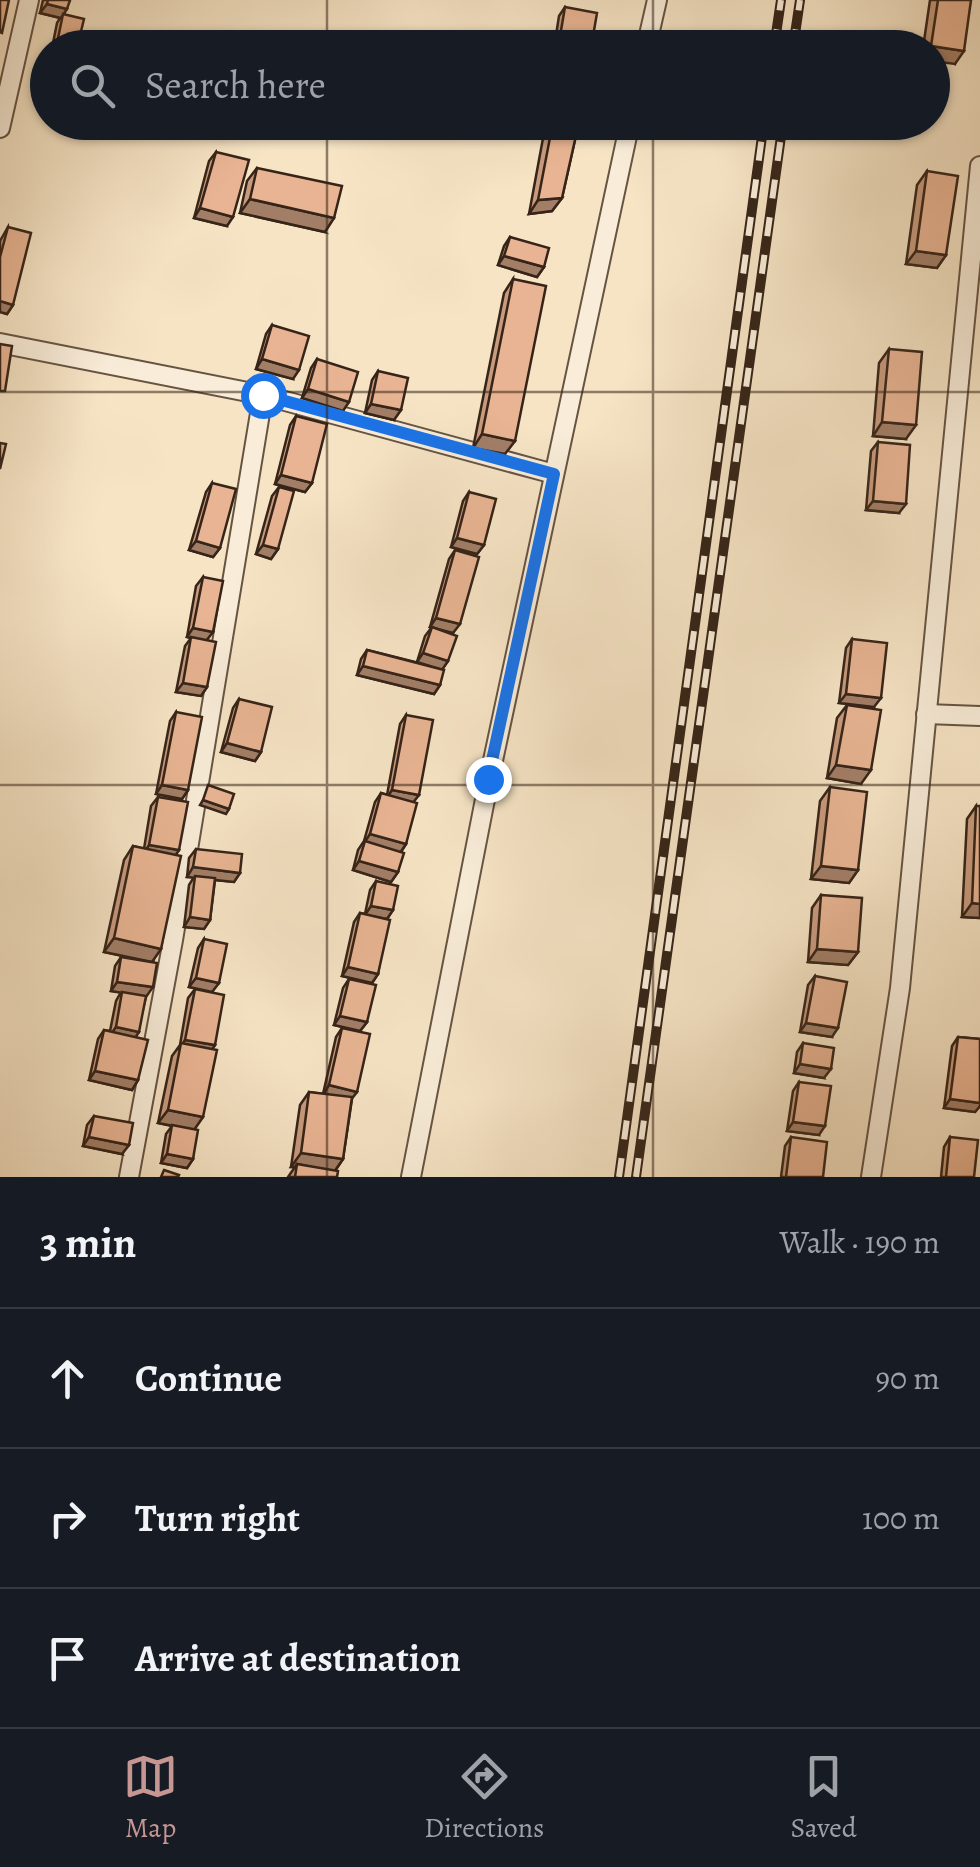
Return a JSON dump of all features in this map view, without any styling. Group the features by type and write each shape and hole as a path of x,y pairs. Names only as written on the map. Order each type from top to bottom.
{"street":[{"path":"0,128 29,0"},
{"path":"650,30 657,0"},
{"path":"410,1177 626,140"},
{"path":"871,1177 900,988 980,166"},
{"path":"0,343 263,395 554,474"},
{"path":"129,1177 174,940 263,395"},
{"path":"926,714 980,716"}],"building":[{"path":"0,0 9,0 2,33 0,32"},
{"path":"48,0 70,0 67,9 47,4"},
{"path":"938,0 971,0 964,51 950,49 950,30 933,30"},
{"path":"565,7 597,13 594,30 561,30"},
{"path":"63,14 84,19 81,30 60,30"},
{"path":"550,140 575,140 562,198 538,200"},
{"path":"216,152 249,160 233,217 200,208"},
{"path":"257,168 342,186 334,218 250,199"},
{"path":"927,171 958,176 946,255 916,251"},
{"path":"8,227 31,233 13,305 0,301 0,257"},
{"path":"510,237 549,248 544,267 504,256"},
{"path":"513,279 546,286 515,441 482,434"},
{"path":"272,325 309,336 299,370 262,359"},
{"path":"0,344 12,346 5,391 0,391"},
{"path":"889,349 922,352 916,425 882,422"},
{"path":"317,359 358,372 349,402 308,389"},
{"path":"378,371 408,378 401,410 371,404"},
{"path":"296,416 327,424 312,483 281,475"},
{"path":"878,442 910,445 906,504 873,501"},
{"path":"0,443 6,444 0,469"},
{"path":"212,483 236,489 220,548 196,541"},
{"path":"279,487 294,491 278,549 263,545"},
{"path":"469,492 496,499 484,545 457,538"},
{"path":"455,550 479,557 460,624 436,618"},
{"path":"203,577 223,581 213,632 193,628"},
{"path":"432,627 457,636 448,661 423,653"},
{"path":"191,637 216,642 207,687 183,683"},
{"path":"852,639 887,643 881,698 846,694"},
{"path":"367,650 444,670 440,685 363,666"},
{"path":"239,699 272,707 261,752 227,743"},
{"path":"847,705 881,710 871,770 836,765"},
{"path":"176,712 202,717 188,790 162,785"},
{"path":"406,715 433,720 419,795 392,790"},
{"path":"208,785 234,794 229,809 203,800"},
{"path":"830,787 867,792 858,870 821,866"},
{"path":"381,793 417,803 406,844 370,834"},
{"path":"158,797 188,802 179,850 149,845"},
{"path":"976,806 980,806 980,904 972,903"},
{"path":"365,841 404,853 398,872 359,861"},
{"path":"133,846 181,856 161,949 114,938"},
{"path":"196,849 242,854 240,873 193,867"},
{"path":"195,876 215,878 210,920 190,917"},
{"path":"376,881 398,886 393,910 371,906"},
{"path":"821,895 862,898 858,952 817,949"},
{"path":"360,913 390,920 378,974 348,967"},
{"path":"204,939 227,944 219,983 196,978"},
{"path":"121,957 157,963 153,987 117,982"},
{"path":"815,976 847,982 838,1028 806,1023"},
{"path":"349,979 376,985 367,1022 340,1016"},
{"path":"195,989 224,995 215,1045 185,1040"},
{"path":"122,992 146,996 139,1032 116,1027"},
{"path":"342,1028 370,1034 357,1092 329,1085"},
{"path":"104,1030 148,1040 138,1080 95,1071"},
{"path":"958,1037 980,1039 980,1103 950,1099"},
{"path":"181,1043 217,1050 203,1117 168,1110"},
{"path":"803,1043 834,1048 831,1069 800,1064"},
{"path":"799,1082 831,1086 825,1126 793,1122"},
{"path":"309,1092 352,1097 343,1159 301,1153"},
{"path":"94,1116 133,1123 129,1145 89,1137"},
{"path":"172,1125 198,1130 193,1159 167,1154"},
{"path":"791,1137 827,1142 823,1177 786,1177"},
{"path":"950,1137 978,1140 974,1177 946,1177"},
{"path":"297,1164 338,1171 337,1177 295,1177"},
{"path":"164,1170 179,1175 161,1177"}],"railway":[{"path":"777,30 781,0"},
{"path":"796,30 800,0"},
{"path":"619,1177 762,140"},
{"path":"636,1177 780,140"}],"route":[{"path":"263,395 554,474 488,779"}]}
